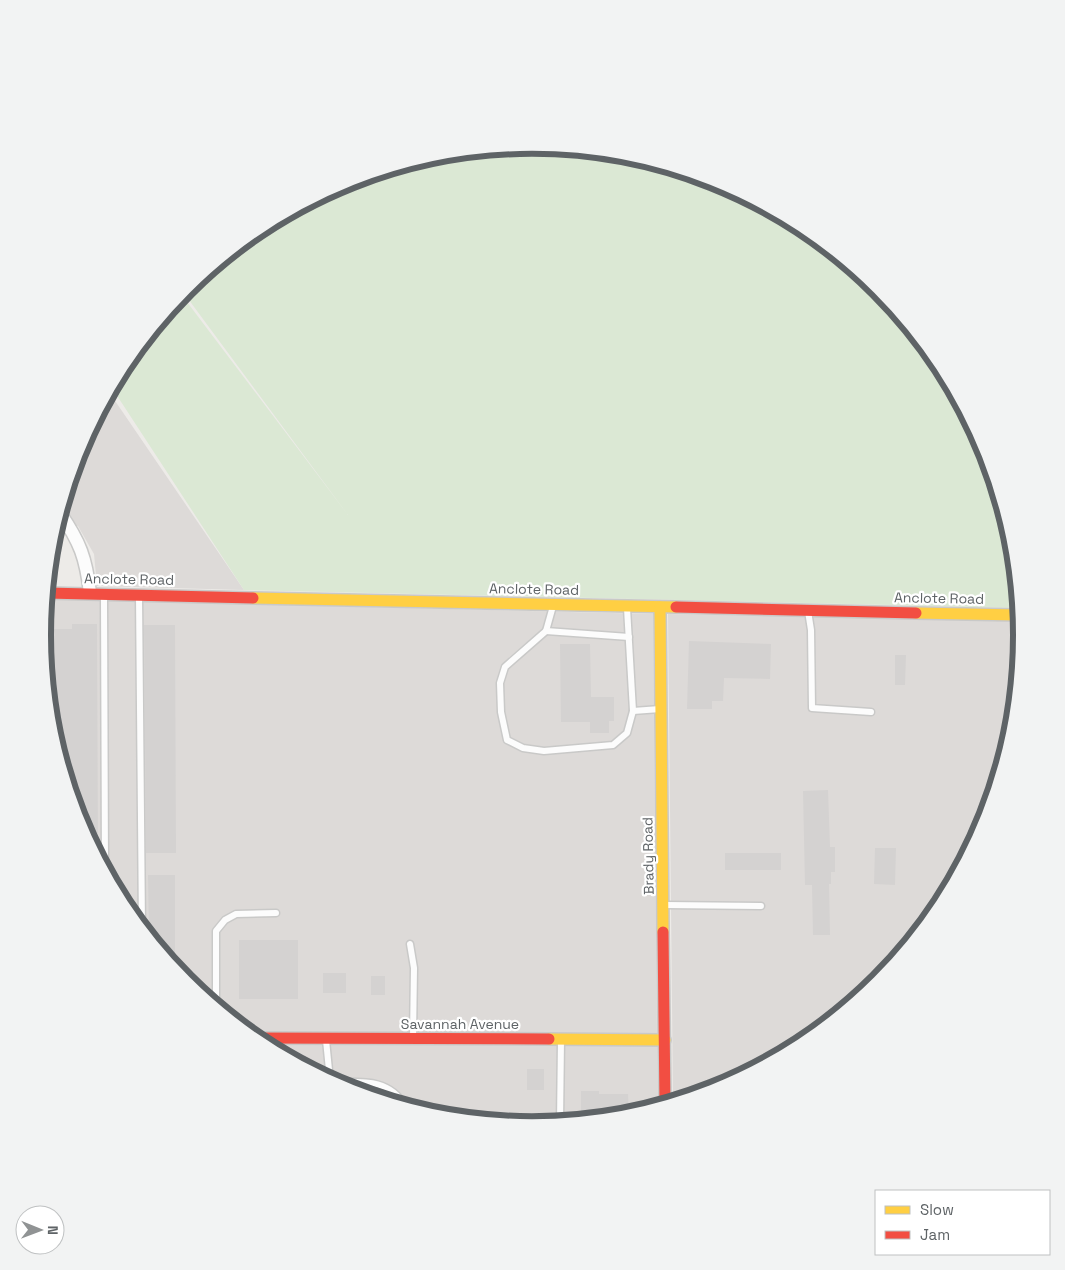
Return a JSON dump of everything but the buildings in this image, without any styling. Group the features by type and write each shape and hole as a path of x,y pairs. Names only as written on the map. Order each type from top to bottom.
{"street":[{"path":"65,521 74,534 86,562 90,593"},
{"name":"Anclote Road","path":"53,593 1013,615"},
{"name":"Brady Road","path":"660,607 665,1098"},
{"name":"Savannah Avenue","path":"274,1041 326,1039 665,1040"}],"lane":[{"path":"104,593 105,855"},
{"path":"138,594 142,915"},
{"path":"553,604 546,631 505,667 500,683 501,712 507,740 523,748 544,751 613,745 627,733 633,711 627,606"},
{"path":"808,610 811,630 812,708 871,712"},
{"path":"546,631 629,638"},
{"path":"633,711 661,709"},
{"path":"664,905 761,906"},
{"path":"216,998 216,931 224,920 236,914 276,913"},
{"path":"410,944 414,968 413,1039"},
{"path":"326,1039 329,1071"},
{"path":"560,1115 561,1039"},
{"path":"353,1082 382,1084 398,1097"}],"shaded area":[{"path":"114,399 244,590 97,586 94,554 78,526 65,521 77,480 101,422"},
{"path":"52,599 653,614 657,1033 261,1032 215,997 171,952 132,902 101,848 77,790 60,729 52,666"},
{"path":"668,614 1014,621 1013,666 1010,698 997,760 988,790 964,848 933,902 914,928 873,975 825,1017 773,1052 745,1067 717,1080 673,1095"},
{"path":"281,1045 657,1046 658,1100 595,1112 532,1116 470,1112 408,1100 348,1080"}],"green space":[{"path":"501,155 564,155 595,158 657,170 687,179 745,203 800,235 850,273 873,295 914,342 933,368 964,422 977,451 988,480 1005,541 1013,608 244,590 116,394 151,342 186,301 348,515 188,299 215,273 265,235 320,203 378,179 439,163"}],"traffic: slow":[{"path":"253,598 676,607"},
{"path":"660,607 663,932"},
{"path":"916,613 1013,615"},
{"path":"549,1039 665,1040"}],"traffic: jam":[{"path":"53,593 253,598"},
{"path":"676,607 916,613"},
{"path":"663,932 665,1098"},
{"path":"270,1038 549,1039"}]}
